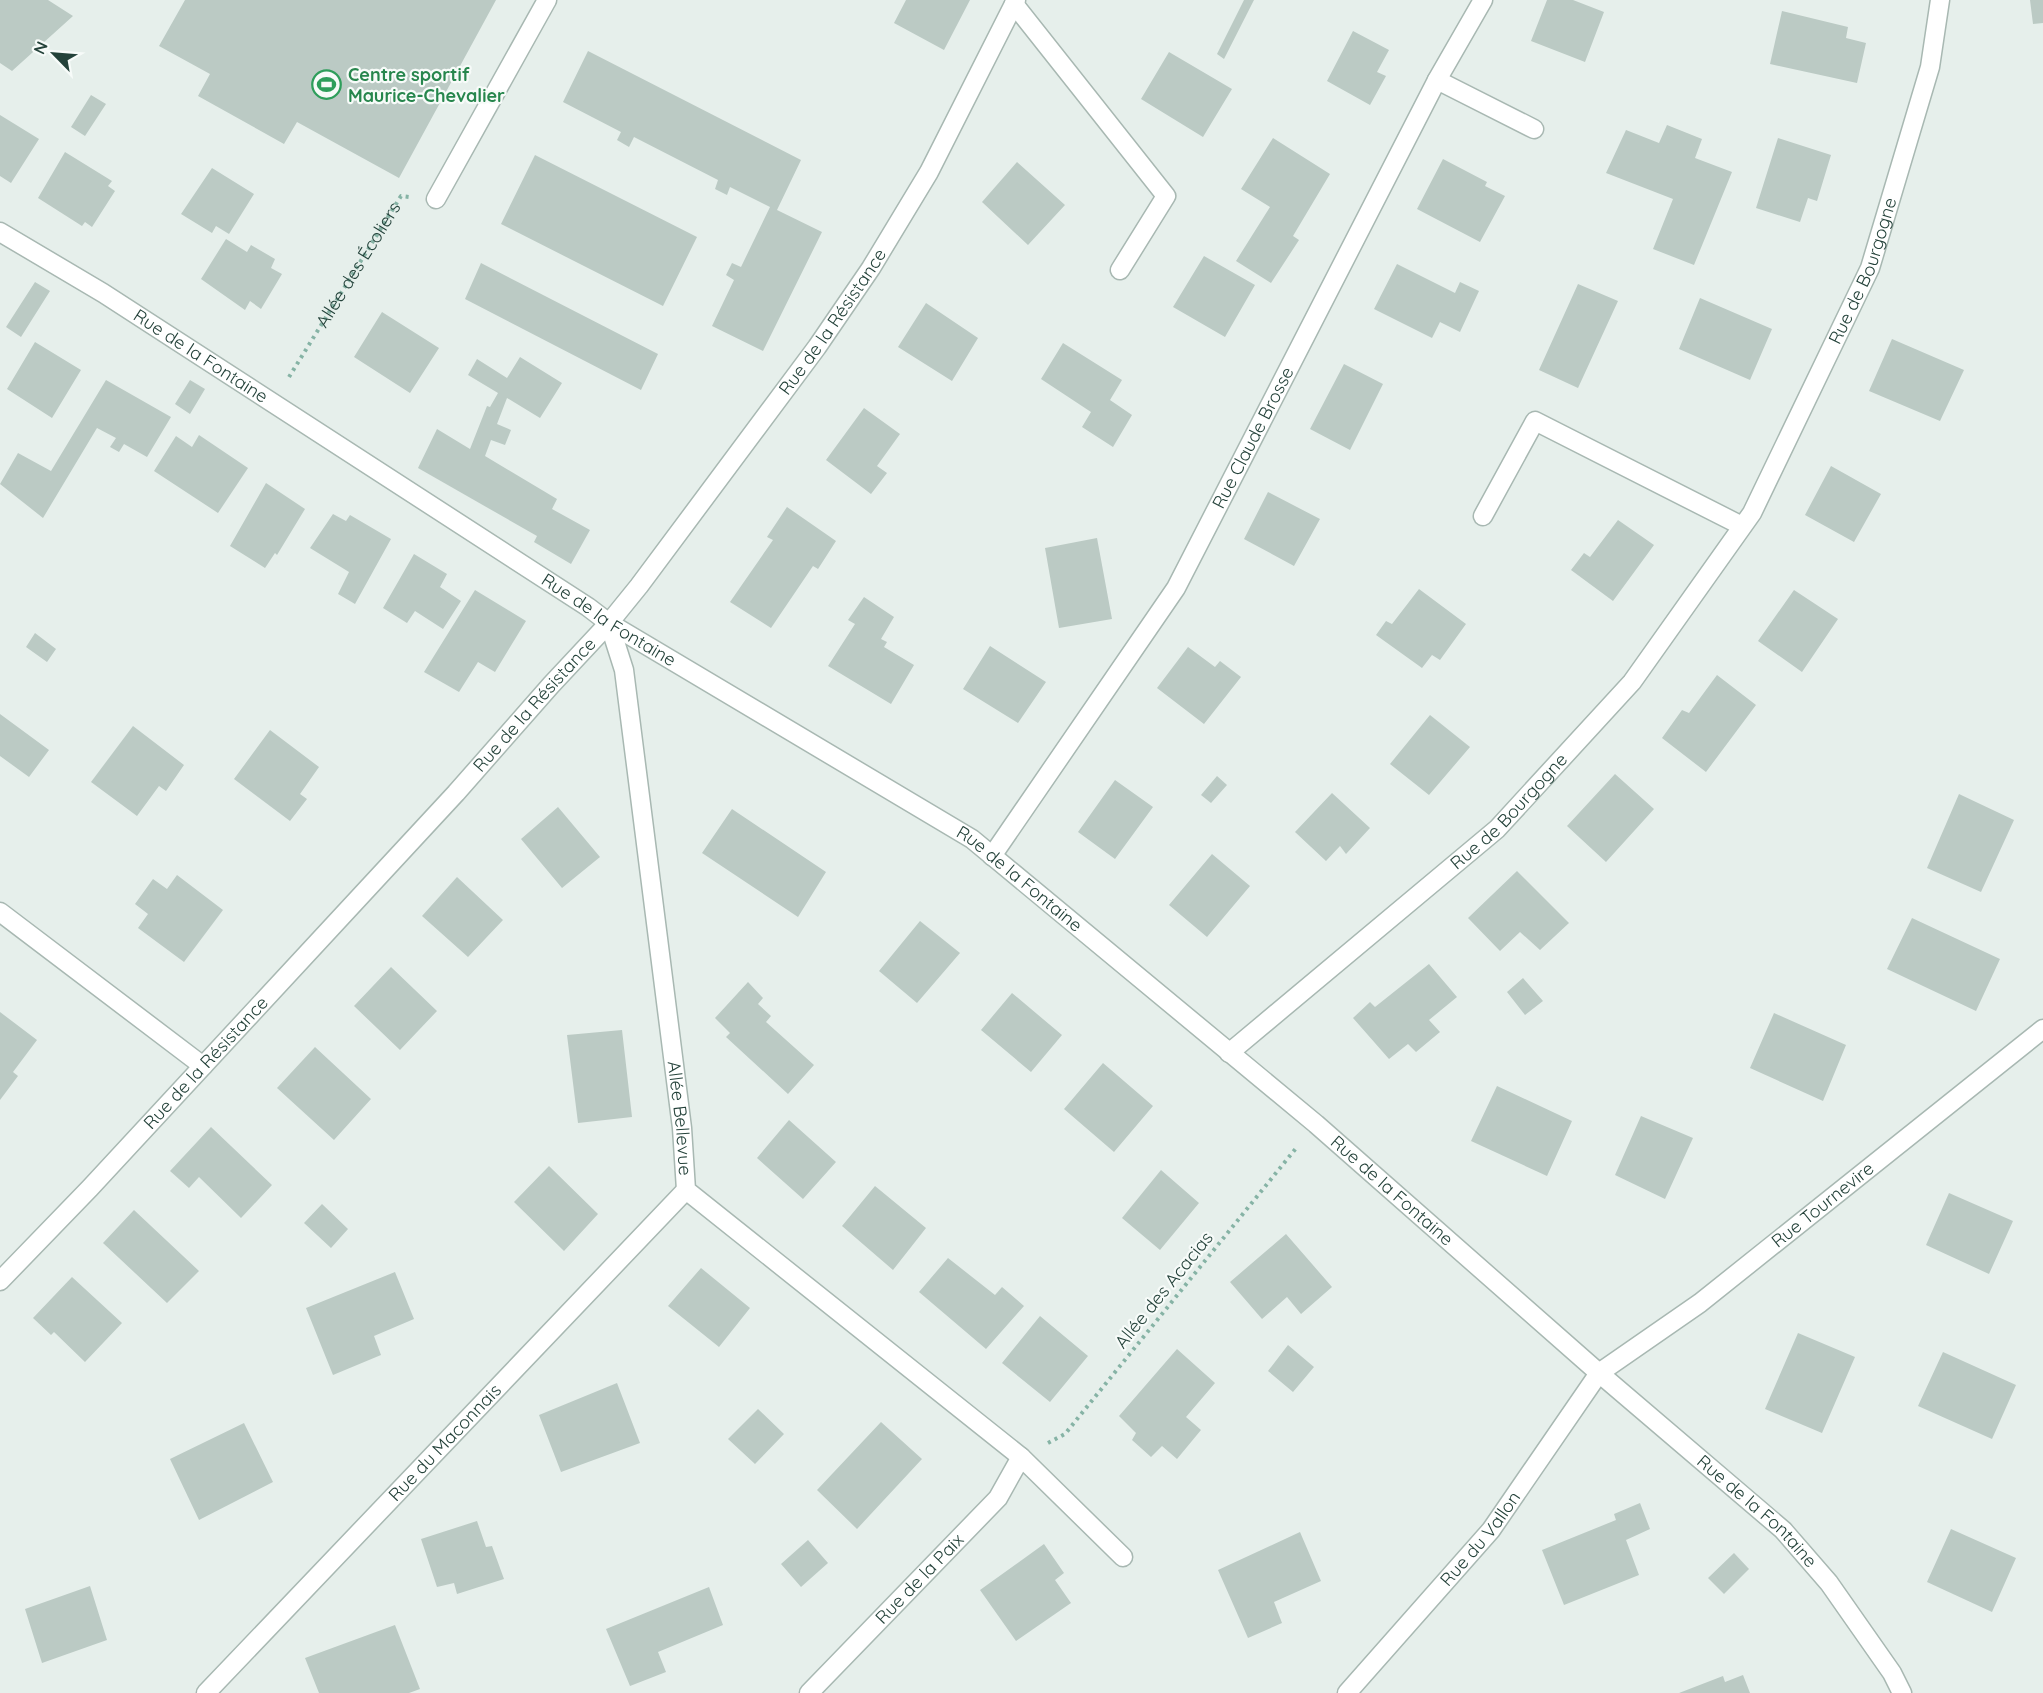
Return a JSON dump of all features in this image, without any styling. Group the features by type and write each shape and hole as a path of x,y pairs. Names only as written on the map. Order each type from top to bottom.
{"street":[{"path":"436,199 547,0"},
{"name":"Rue Claude Brosse","path":"992,856 1176,588 1437,80 1483,0"},
{"name":"Rue de Bourgogne","path":"1229,1053 1497,829 1632,682 1752,513 1870,268 1930,67 1940,0"},
{"path":"1015,2 1166,196 1120,270"},
{"name":"Rue de la Résistance","path":"0,1281 90,1188 448,801 609,623 639,586 810,357 871,268 929,172 1015,2"},
{"path":"1437,80 1534,129"},
{"name":"Rue de la Fontaine","path":"0,232 103,293 609,623 972,839 1316,1124 1599,1373 1783,1530 1829,1583 1892,1673 1902,1693"},
{"path":"1483,516 1535,421 1742,526"},
{"name":"Allée Bellevue","path":"609,623 624,670 682,1128 686,1190 1021,1457 1123,1557"},
{"path":"0,912 203,1066"},
{"name":"Rue Tournevire","path":"1599,1373 1710,1296 2043,1029"},
{"name":"Rue du Maconnais","path":"206,1693 686,1190"},
{"name":"Rue du Vallon","path":"1347,1693 1491,1530 1599,1373"},
{"name":"Rue de la Paix","path":"809,1693 998,1498 1021,1457"}],"path":[{"name":"Allée des Écoliers","path":"272,404 401,196 436,199"},
{"name":"Allée des Acacias","path":"1021,1457 1065,1434 1316,1124"}],"building":[{"path":"0,0 48,0 73,16 12,71 0,63"},
{"name":"Centre sportif Maurice-Chevalier","path":"185,0 496,0 399,178 297,122 284,144 198,96 210,74 159,46"},
{"path":"906,0 970,0 944,50 894,23"},
{"path":"1244,0 1254,0 1224,59 1217,54"},
{"path":"1547,0 1573,0 1604,12 1585,62 1531,41"},
{"path":"2030,0 2043,0 2043,23 2033,24"},
{"path":"1782,11 1848,27 1846,38 1866,43 1857,83 1770,64"},
{"path":"1353,31 1389,50 1377,72 1386,76 1370,105 1327,81"},
{"path":"588,51 801,160 777,210 822,232 763,351 712,326 734,280 726,275 732,263 741,267 770,207 730,187 727,195 715,189 718,180 634,137 629,147 617,140 621,132 563,102"},
{"path":"1169,52 1232,89 1203,137 1141,99"},
{"path":"91,95 106,104 85,136 71,127"},
{"path":"0,115 39,139 11,183 0,176"},
{"path":"1667,125 1702,139 1695,158 1732,172 1694,265 1653,249 1673,199 1606,173 1626,130 1659,143"},
{"path":"1273,138 1330,174 1293,236 1299,240 1271,283 1236,261 1270,207 1241,189"},
{"path":"1778,138 1831,155 1817,201 1808,198 1800,222 1756,208"},
{"path":"65,152 112,181 108,186 115,191 92,227 85,222 82,226 38,198"},
{"path":"535,155 697,237 663,306 501,224"},
{"path":"1443,159 1487,182 1485,186 1505,196 1480,242 1417,209"},
{"path":"1017,162 1065,205 1028,245 982,202"},
{"path":"212,168 254,194 229,234 216,226 212,233 181,214"},
{"path":"226,239 247,252 251,245 275,259 271,268 282,274 261,309 250,301 245,310 201,279"},
{"path":"1204,256 1255,285 1225,337 1173,307"},
{"path":"481,263 658,354 641,390 465,299"},
{"path":"1397,264 1455,293 1460,282 1479,291 1460,332 1440,322 1432,338 1374,309"},
{"path":"35,282 50,291 21,337 6,327"},
{"path":"1578,284 1618,301 1578,388 1539,370"},
{"path":"1700,298 1772,329 1750,380 1679,349"},
{"path":"926,303 978,338 952,381 898,347"},
{"path":"382,312 439,348 410,393 354,357"},
{"path":"1892,339 1964,370 1940,421 1869,391"},
{"path":"35,342 81,370 52,418 7,389"},
{"path":"1063,343 1122,380 1110,400 1132,415 1113,447 1082,427 1091,412 1041,379"},
{"path":"520,357 562,383 540,418 507,398 497,424 511,430 505,445 491,440 485,456 557,499 552,509 590,530 571,564 534,542 537,536 418,468 437,429 470,449 487,406 490,407 498,393 468,375 477,359 507,378"},
{"path":"1344,364 1383,384 1350,450 1310,429"},
{"path":"106,380 171,417 147,457 124,444 119,452 110,447 116,438 97,428 43,518 0,484 18,453 51,471"},
{"path":"190,380 205,389 190,414 175,404"},
{"path":"864,408 900,434 877,466 887,473 871,494 826,460"},
{"path":"199,435 248,468 218,513 154,471 176,436 192,447"},
{"path":"1831,466 1881,494 1854,542 1805,515"},
{"path":"266,483 305,509 277,555 275,553 265,568 230,546"},
{"path":"1268,492 1320,519 1294,566 1244,539"},
{"path":"787,507 836,541 818,569 813,566 771,628 730,602 773,540 767,537"},
{"path":"333,514 346,521 350,515 391,539 355,604 338,594 349,572 310,548"},
{"path":"1618,520 1654,545 1613,601 1571,570 1584,553 1590,557"},
{"path":"1097,538 1112,619 1059,628 1045,548"},
{"path":"414,554 447,574 440,587 461,601 443,629 415,611 407,623 383,608"},
{"path":"1419,589 1466,624 1440,660 1432,655 1422,668 1376,635 1386,621 1392,624"},
{"path":"475,590 526,621 495,672 478,662 459,692 424,672"},
{"path":"1794,590 1838,619 1802,672 1758,641"},
{"path":"864,597 894,617 881,639 887,642 884,647 914,665 891,704 828,666 855,624 848,620"},
{"path":"35,633 56,649 47,662 26,647"},
{"path":"990,646 1046,682 1018,723 963,689"},
{"path":"1188,647 1215,667 1220,661 1241,677 1204,724 1157,688"},
{"path":"1717,675 1756,705 1706,772 1662,738 1682,710 1689,713"},
{"path":"0,714 49,750 29,777 0,756"},
{"path":"1430,715 1470,747 1429,795 1390,764"},
{"path":"133,726 184,765 166,791 159,786 137,816 91,782"},
{"path":"270,730 319,767 300,794 307,799 290,821 234,779"},
{"path":"1615,774 1654,809 1606,862 1567,826"},
{"path":"1217,776 1227,785 1211,803 1201,795"},
{"path":"1115,780 1153,807 1115,859 1078,832"},
{"path":"1332,793 1370,828 1346,854 1340,846 1326,861 1295,832"},
{"path":"1959,794 2014,820 1981,892 1927,868"},
{"path":"558,807 600,857 562,888 521,839"},
{"path":"732,809 826,872 798,917 702,853"},
{"path":"1212,854 1250,886 1207,937 1169,905"},
{"path":"1517,871 1569,923 1540,950 1520,932 1500,951 1468,918"},
{"path":"177,875 223,910 184,962 138,928 148,914 135,904 153,879 167,889"},
{"path":"457,877 503,920 468,957 422,916"},
{"path":"1912,918 2000,959 1976,1011 1887,969"},
{"path":"920,921 960,953 917,1003 879,971"},
{"path":"1429,964 1457,997 1429,1020 1440,1032 1416,1052 1408,1044 1389,1059 1353,1018 1370,1002 1375,1007"},
{"path":"391,967 437,1011 400,1050 354,1006"},
{"path":"1523,978 1543,1001 1525,1015 1507,992"},
{"path":"748,982 763,998 758,1004 771,1016 766,1022 814,1065 788,1094 726,1037 730,1033 715,1018"},
{"path":"1012,993 1062,1035 1031,1072 981,1030"},
{"path":"0,1012 37,1040 13,1072 18,1076 0,1100"},
{"path":"1774,1013 1846,1045 1823,1101 1750,1068"},
{"path":"622,1030 632,1117 578,1123 567,1035"},
{"path":"315,1047 371,1099 334,1140 277,1088"},
{"path":"1103,1063 1153,1106 1114,1152 1064,1109"},
{"path":"1497,1086 1572,1121 1547,1176 1471,1141"},
{"path":"1641,1116 1693,1138 1665,1199 1615,1175"},
{"path":"789,1120 836,1162 803,1199 757,1158"},
{"path":"211,1127 272,1185 241,1218 199,1177 189,1188 170,1171"},
{"path":"549,1166 598,1214 564,1251 514,1202"},
{"path":"1161,1170 1199,1203 1160,1250 1122,1218"},
{"path":"875,1186 926,1228 893,1270 842,1226"},
{"path":"1949,1193 2013,1221 1989,1274 1926,1245"},
{"path":"322,1204 348,1229 331,1248 304,1223"},
{"path":"134,1210 199,1271 167,1303 103,1243"},
{"path":"1286,1234 1332,1287 1301,1314 1287,1297 1262,1319 1230,1282"},
{"path":"948,1258 995,1295 1002,1287 1024,1306 986,1349 919,1292"},
{"path":"701,1268 750,1308 719,1347 668,1306"},
{"path":"395,1272 414,1319 374,1336 381,1355 333,1375 306,1308"},
{"path":"72,1277 122,1323 85,1362 54,1332 51,1335 33,1318"},
{"path":"1040,1316 1088,1356 1050,1402 1002,1363"},
{"path":"1798,1333 1855,1357 1822,1433 1765,1409"},
{"path":"1288,1345 1314,1367 1293,1392 1268,1371"},
{"path":"1177,1349 1215,1383 1186,1417 1201,1430 1177,1459 1162,1446 1151,1457 1132,1440 1136,1433 1119,1416"},
{"path":"1943,1352 2016,1385 1992,1439 1918,1406"},
{"path":"617,1383 640,1443 561,1472 539,1415"},
{"path":"758,1409 784,1434 755,1464 728,1439"},
{"path":"881,1422 922,1459 857,1529 817,1490"},
{"path":"244,1423 273,1482 199,1520 170,1459"},
{"path":"1640,1503 1650,1529 1626,1540 1639,1575 1564,1605 1542,1550 1616,1520 1614,1514"},
{"path":"477,1521 486,1547 492,1546 504,1579 457,1594 454,1583 437,1587 421,1539"},
{"path":"1951,1529 2016,1558 1992,1612 1927,1582"},
{"path":"1300,1532 1321,1581 1274,1602 1282,1623 1248,1638 1218,1570"},
{"path":"808,1540 828,1563 801,1587 781,1564"},
{"path":"1044,1544 1064,1573 1055,1580 1071,1603 1016,1641 980,1590"},
{"path":"1734,1553 1749,1569 1724,1594 1708,1578"},
{"path":"90,1586 107,1640 42,1663 25,1609"},
{"path":"709,1587 723,1625 658,1652 666,1672 630,1686 606,1629"},
{"path":"395,1625 420,1689 409,1693 319,1693 305,1658"},
{"path":"1743,1675 1750,1693 1679,1693 1723,1676 1725,1682"}],"place":[{"name":"Centre sportif Maurice-Chevalier","path":"327,85"}]}
